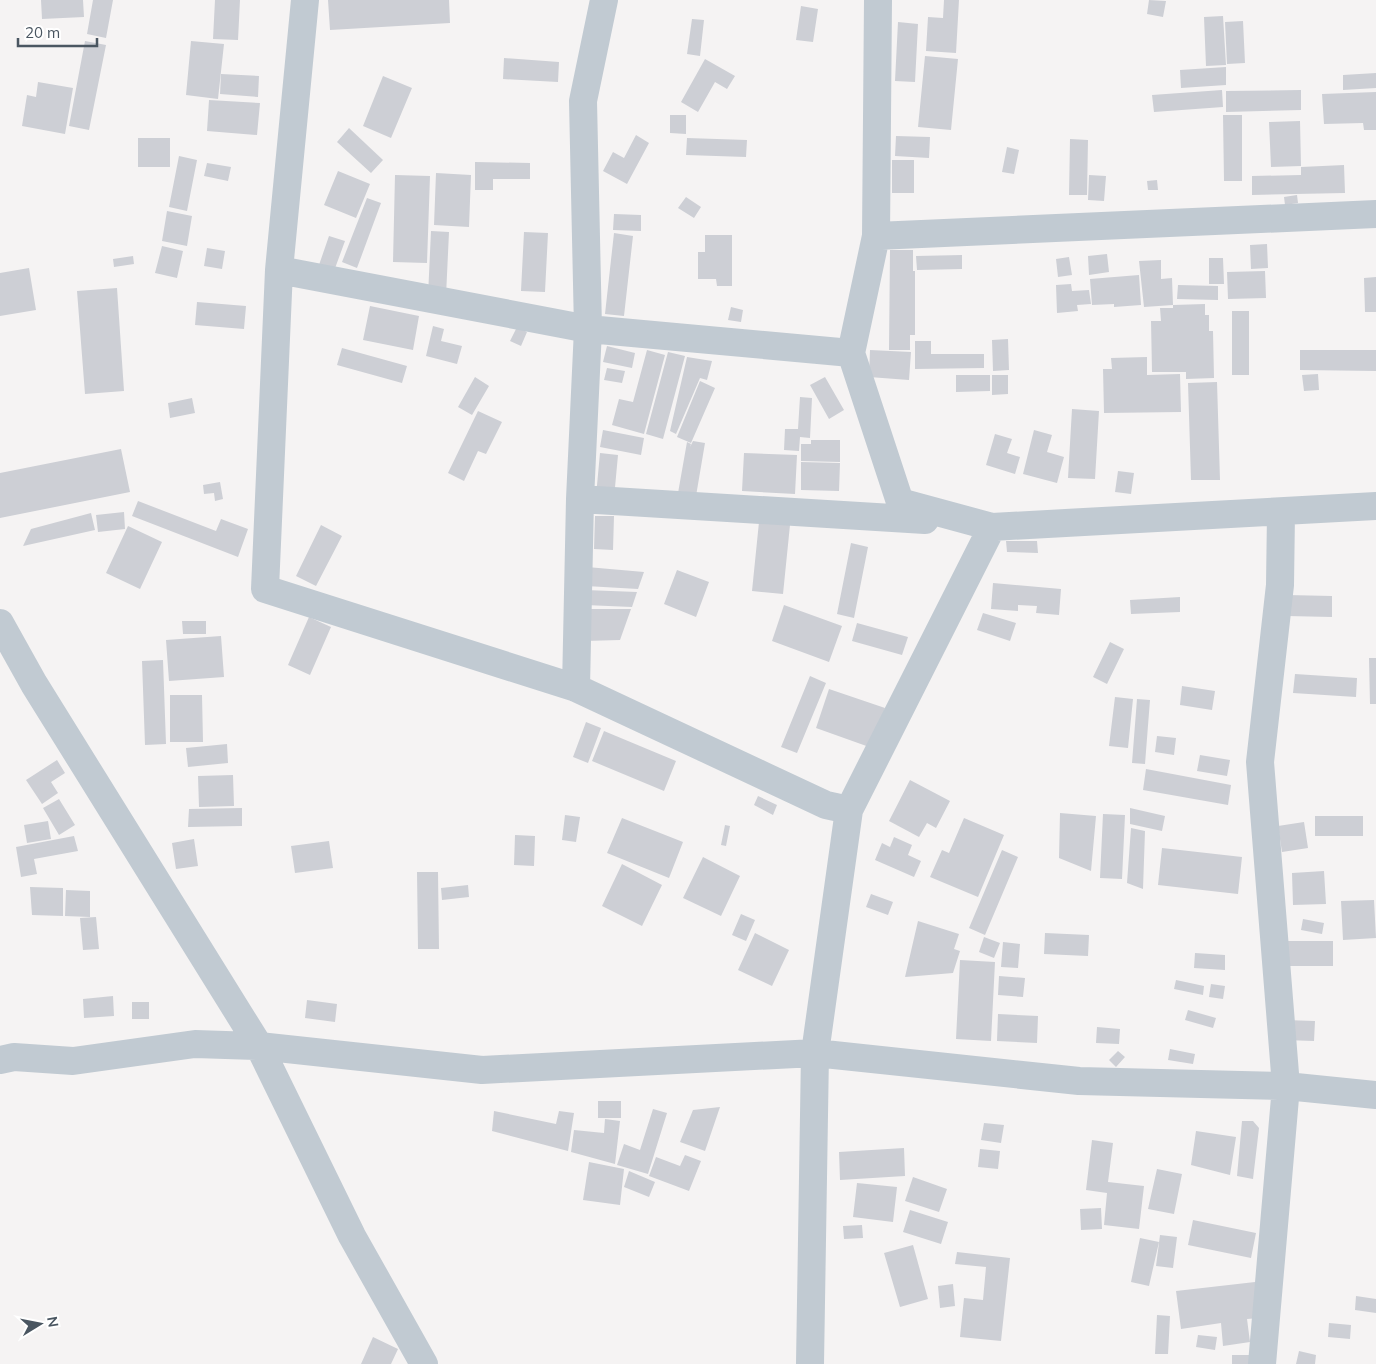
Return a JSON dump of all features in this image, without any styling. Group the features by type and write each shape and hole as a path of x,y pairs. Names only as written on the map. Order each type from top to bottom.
{"street":[{"path":"305,0 279,270 265,588 576,688 838,808"},
{"path":"576,688 580,499 588,330 583,101 604,0"},
{"path":"878,0 876,236 851,353 900,502 984,525"},
{"path":"876,236 1376,214"},
{"path":"279,270 588,330 851,353"},
{"path":"580,499 984,525 1376,506"},
{"path":"1262,1364 1286,1086 1260,762 1280,585 1281,512"},
{"path":"810,1364 816,1053 842,865 838,808 984,525"},
{"path":"4,638 259,1046 352,1236 424,1364"},
{"path":"0,1060 14,1057 73,1061 195,1044 259,1046 482,1070 816,1053 1079,1081 1286,1086 1376,1095"}],"building":[{"path":"41,0 83,0 84,17 42,19"},
{"path":"93,0 113,0 106,38 87,34"},
{"path":"215,0 240,0 238,40 213,39"},
{"path":"328,0 449,0 450,23 330,30"},
{"path":"944,0 959,0 956,53 926,51 928,17 943,18"},
{"path":"1149,0 1166,1 1163,17 1147,14"},
{"path":"801,6 818,9 813,42 796,40"},
{"path":"1223,16 1226,65 1206,66 1204,17"},
{"path":"692,19 704,20 700,56 687,54"},
{"path":"1243,21 1245,63 1227,64 1225,22"},
{"path":"898,22 918,24 915,82 895,81"},
{"path":"85,41 106,45 89,130 69,126"},
{"path":"191,41 224,44 218,99 186,95"},
{"path":"925,56 958,59 951,130 918,127"},
{"path":"504,58 559,62 558,82 503,79"},
{"path":"705,59 735,76 727,89 715,82 698,112 681,102"},
{"path":"1226,67 1226,85 1181,88 1180,70"},
{"path":"1376,73 1376,88 1343,90 1343,75"},
{"path":"221,74 259,76 258,97 220,94"},
{"path":"383,76 412,88 391,138 363,126"},
{"path":"38,82 73,88 65,134 22,126 27,95 36,97"},
{"path":"1222,90 1223,107 1154,112 1152,95"},
{"path":"1301,90 1301,110 1226,112 1226,91"},
{"path":"1376,92 1376,130 1364,130 1363,123 1324,124 1322,94"},
{"path":"209,100 260,103 257,135 207,131"},
{"path":"670,115 686,115 686,134 670,133"},
{"path":"1223,115 1242,115 1242,181 1224,181"},
{"path":"1300,121 1301,166 1271,167 1269,122"},
{"path":"349,128 383,160 371,173 337,142"},
{"path":"636,135 649,143 627,184 603,171 613,152 624,158"},
{"path":"896,136 930,137 929,158 895,156"},
{"path":"138,138 170,138 170,167 138,167"},
{"path":"687,138 747,140 746,157 686,155"},
{"path":"1070,139 1088,140 1087,195 1069,195"},
{"path":"1007,147 1019,150 1014,174 1002,172"},
{"path":"179,156 197,160 187,211 169,207"},
{"path":"892,160 914,160 914,193 892,193"},
{"path":"475,162 530,163 530,179 493,179 493,190 475,190"},
{"path":"207,163 231,167 228,181 204,176"},
{"path":"1344,165 1345,193 1252,195 1252,176 1301,175 1301,167"},
{"path":"338,171 370,184 356,218 324,205"},
{"path":"436,173 471,175 469,227 434,225"},
{"path":"395,175 430,176 427,263 393,262"},
{"path":"1089,175 1106,176 1104,201 1088,200"},
{"path":"1157,180 1158,190 1148,190 1147,181"},
{"path":"1297,195 1298,203 1285,205 1284,197"},
{"path":"686,197 701,207 694,218 678,208"},
{"path":"367,198 381,203 357,268 342,262"},
{"path":"167,211 192,216 187,246 162,241"},
{"path":"614,214 641,215 641,231 613,230"},
{"path":"431,231 449,232 446,296 428,296"},
{"path":"524,232 548,233 545,292 521,291"},
{"path":"614,233 633,236 624,316 605,314"},
{"path":"705,235 732,235 732,286 717,286 716,279 698,279 698,252 705,252"},
{"path":"329,236 345,241 334,271 319,265"},
{"path":"1267,244 1268,268 1251,269 1250,245"},
{"path":"162,246 183,251 177,278 155,273"},
{"path":"207,248 225,251 222,269 204,266"},
{"path":"890,250 913,250 913,271 915,271 915,335 910,335 910,350 889,350"},
{"path":"1107,254 1109,272 1089,275 1088,256"},
{"path":"962,255 962,269 917,270 916,256"},
{"path":"133,256 134,264 114,267 113,259"},
{"path":"1069,257 1072,275 1058,277 1056,259"},
{"path":"1209,258 1223,258 1224,284 1209,284"},
{"path":"1161,260 1161,279 1172,278 1173,305 1144,307 1139,261"},
{"path":"29,268 36,310 0,316 0,273"},
{"path":"1265,271 1266,298 1228,299 1227,272"},
{"path":"1139,275 1141,305 1114,307 1114,304 1092,305 1090,279"},
{"path":"1376,277 1376,312 1365,312 1364,278"},
{"path":"1071,284 1072,291 1089,290 1091,304 1077,305 1078,311 1057,313 1056,285"},
{"path":"1178,285 1218,286 1218,300 1177,299"},
{"path":"117,288 124,391 85,394 77,291"},
{"path":"197,302 246,306 244,329 195,325"},
{"path":"1205,304 1205,315 1209,315 1209,331 1213,331 1214,378 1186,379 1186,372 1152,372 1151,321 1161,321 1160,308 1173,308 1173,305"},
{"path":"370,306 419,316 413,350 363,340"},
{"path":"731,307 743,310 741,322 728,320"},
{"path":"1232,311 1249,311 1249,375 1232,375"},
{"path":"433,326 444,329 441,341 462,346 457,364 426,356"},
{"path":"517,327 527,332 521,346 510,341"},
{"path":"1008,339 1009,370 993,371 992,340"},
{"path":"915,341 931,341 931,354 984,354 984,368 915,369"},
{"path":"607,346 635,353 632,368 603,362"},
{"path":"342,348 407,366 402,383 337,365"},
{"path":"647,350 665,355 644,434 612,425 619,399 633,402"},
{"path":"870,350 911,352 909,380 869,377"},
{"path":"1300,350 1376,350 1376,371 1300,370"},
{"path":"668,352 685,356 663,439 646,434"},
{"path":"687,357 712,361 707,380 700,378 676,434 670,431"},
{"path":"1147,357 1147,375 1180,374 1181,412 1104,413 1103,369 1112,369 1111,358"},
{"path":"607,368 625,371 622,383 604,380"},
{"path":"1318,374 1319,390 1304,391 1302,375"},
{"path":"956,375 990,375 990,391 956,392"},
{"path":"992,375 1008,375 1008,394 992,395"},
{"path":"475,377 489,386 472,415 458,407"},
{"path":"825,377 844,410 829,419 810,385"},
{"path":"700,381 715,388 691,443 677,437"},
{"path":"1217,382 1220,480 1191,480 1188,383"},
{"path":"800,397 812,398 810,438 800,437 799,451 784,450 785,429 798,429"},
{"path":"192,398 195,413 170,418 168,403"},
{"path":"1072,409 1099,411 1095,479 1068,478"},
{"path":"478,411 502,422 486,454 478,451 464,481 448,473"},
{"path":"603,430 644,438 641,455 600,447"},
{"path":"1034,430 1052,435 1047,452 1064,457 1057,483 1023,474"},
{"path":"995,434 1012,439 1007,453 1020,457 1015,474 986,465"},
{"path":"811,440 840,440 840,462 801,461 801,444 811,444"},
{"path":"693,441 705,443 696,496 678,493 687,442 691,444 690,447"},
{"path":"121,449 130,492 0,518 0,473"},
{"path":"600,453 618,455 614,498 596,496"},
{"path":"744,453 797,455 795,494 742,491"},
{"path":"801,462 840,463 839,491 801,490"},
{"path":"1118,471 1134,473 1131,494 1115,492"},
{"path":"220,482 223,499 215,501 214,493 204,494 203,485"},
{"path":"138,501 216,531 221,519 248,529 238,557 132,516"},
{"path":"124,512 125,529 98,532 96,515"},
{"path":"91,513 95,530 23,546 31,529"},
{"path":"595,516 614,516 613,550 594,549"},
{"path":"759,522 790,525 783,594 752,591"},
{"path":"321,525 342,536 316,586 296,576"},
{"path":"128,526 162,542 140,589 106,573"},
{"path":"1006,541 1037,541 1038,553 1007,552"},
{"path":"851,543 868,547 854,618 837,614"},
{"path":"587,567 644,572 638,589 586,586"},
{"path":"677,570 709,582 696,617 664,604"},
{"path":"993,583 1061,589 1059,615 1036,613 1037,606 1018,605 1018,611 991,609"},
{"path":"585,590 637,592 632,607 585,605"},
{"path":"1287,595 1332,596 1332,617 1287,616"},
{"path":"1180,597 1180,612 1131,614 1130,600"},
{"path":"784,605 842,626 829,662 772,641"},
{"path":"584,609 631,609 620,640 584,641"},
{"path":"983,613 1016,623 1010,641 977,630"},
{"path":"309,617 331,627 310,675 288,665"},
{"path":"182,621 206,621 206,634 183,634"},
{"path":"857,623 908,637 902,655 852,641"},
{"path":"221,636 224,677 169,681 166,640"},
{"path":"1110,642 1124,649 1107,684 1093,677"},
{"path":"1369,658 1376,658 1376,704 1370,704"},
{"path":"163,660 166,744 145,745 142,661"},
{"path":"1295,674 1357,678 1356,697 1293,693"},
{"path":"810,676 826,683 797,753 781,747"},
{"path":"1182,686 1215,691 1212,710 1180,705"},
{"path":"829,689 885,708 872,748 816,728"},
{"path":"170,695 202,695 203,742 170,742"},
{"path":"1115,697 1133,699 1128,748 1109,746"},
{"path":"1137,699 1150,700 1145,764 1132,763"},
{"path":"586,722 601,728 588,763 573,757"},
{"path":"604,731 676,761 664,791 592,761"},
{"path":"1157,736 1176,738 1174,755 1155,752"},
{"path":"227,744 228,763 188,767 186,748"},
{"path":"1200,755 1230,760 1227,776 1197,771"},
{"path":"57,760 65,773 51,782 58,793 42,804 26,780"},
{"path":"1146,769 1231,785 1228,805 1143,790"},
{"path":"233,775 234,806 199,807 198,776"},
{"path":"910,780 950,801 936,828 927,823 919,837 889,821"},
{"path":"758,796 777,805 773,815 754,805"},
{"path":"59,799 75,825 59,835 43,808"},
{"path":"242,808 242,826 188,827 189,809"},
{"path":"1130,808 1165,816 1162,831 1130,824"},
{"path":"1060,813 1096,816 1091,871 1059,858"},
{"path":"1103,814 1125,815 1122,879 1100,878"},
{"path":"565,815 580,817 576,842 562,840"},
{"path":"1315,816 1363,816 1363,836 1315,836"},
{"path":"622,818 683,842 669,878 607,853"},
{"path":"964,818 1004,835 978,897 930,877 942,850 949,853"},
{"path":"48,821 51,839 27,843 24,825"},
{"path":"1304,822 1308,848 1282,852 1278,826"},
{"path":"725,825 730,826 726,846 721,845"},
{"path":"1131,828 1145,831 1143,889 1127,883"},
{"path":"515,835 535,836 534,866 514,865"},
{"path":"74,836 78,851 34,859 37,874 21,877 16,847"},
{"path":"894,837 912,845 908,855 921,861 914,877 875,860 882,843 890,847"},
{"path":"194,839 198,866 176,869 172,843"},
{"path":"329,841 333,868 295,873 291,846"},
{"path":"1162,848 1242,857 1238,894 1158,885"},
{"path":"1002,850 1018,857 985,935 969,928"},
{"path":"703,857 740,876 721,916 683,898"},
{"path":"622,864 662,885 642,926 602,906"},
{"path":"1324,871 1326,904 1293,905 1292,873"},
{"path":"417,872 438,872 439,949 418,949"},
{"path":"468,885 469,897 442,900 441,888"},
{"path":"30,887 63,888 63,916 32,915"},
{"path":"66,890 90,891 90,917 65,916"},
{"path":"871,894 893,902 888,915 866,907"},
{"path":"1374,900 1376,938 1343,940 1341,901"},
{"path":"741,914 755,920 746,941 732,935"},
{"path":"96,917 99,949 83,950 80,918"},
{"path":"1303,919 1324,923 1322,934 1301,930"},
{"path":"918,921 959,934 954,949 960,951 953,973 905,977"},
{"path":"755,933 789,950 772,986 738,970"},
{"path":"1045,933 1089,935 1088,956 1044,954"},
{"path":"984,937 1000,943 994,958 979,952"},
{"path":"1287,941 1333,941 1333,966 1287,966"},
{"path":"1003,942 1020,944 1018,968 1001,967"},
{"path":"1195,953 1225,955 1225,970 1194,968"},
{"path":"960,960 995,962 991,1041 956,1039"},
{"path":"999,976 1025,978 1023,997 998,995"},
{"path":"1176,980 1204,986 1203,995 1174,989"},
{"path":"1211,984 1225,986 1223,999 1209,997"},
{"path":"113,996 114,1016 84,1018 83,999"},
{"path":"307,1000 337,1004 335,1022 305,1018"},
{"path":"132,1002 149,1002 149,1019 132,1019"},
{"path":"1188,1010 1216,1018 1213,1028 1185,1020"},
{"path":"998,1014 1038,1016 1037,1043 997,1041"},
{"path":"1285,1020 1315,1021 1314,1041 1284,1040"},
{"path":"1097,1027 1120,1029 1119,1044 1096,1043"},
{"path":"1170,1049 1195,1054 1193,1064 1168,1060"},
{"path":"1118,1051 1125,1057 1116,1067 1109,1060"},
{"path":"598,1101 621,1101 621,1118 598,1118"},
{"path":"720,1107 705,1151 680,1142 693,1110"},
{"path":"653,1109 667,1113 648,1174 617,1165 624,1144 640,1150"},
{"path":"494,1111 556,1124 559,1111 574,1113 568,1151 492,1131"},
{"path":"605,1119 620,1121 615,1164 571,1152 574,1130 604,1133"},
{"path":"1242,1121 1253,1121 1259,1128 1253,1179 1237,1176"},
{"path":"984,1123 1004,1125 1001,1143 981,1140"},
{"path":"1196,1131 1236,1137 1230,1175 1191,1165"},
{"path":"1092,1140 1113,1143 1108,1182 1144,1186 1139,1229 1104,1225 1107,1193 1086,1190"},
{"path":"904,1148 905,1176 840,1180 839,1152"},
{"path":"980,1149 1000,1151 998,1169 978,1167"},
{"path":"685,1155 701,1161 689,1191 649,1176 656,1157 680,1166"},
{"path":"589,1162 624,1169 620,1205 583,1200"},
{"path":"1157,1169 1182,1174 1174,1214 1148,1209"},
{"path":"629,1171 655,1182 649,1197 624,1187"},
{"path":"913,1177 947,1189 939,1212 905,1201"},
{"path":"857,1183 897,1187 893,1222 853,1217"},
{"path":"1101,1208 1102,1229 1081,1230 1080,1209"},
{"path":"910,1210 948,1222 941,1244 903,1232"},
{"path":"1193,1220 1256,1233 1251,1258 1188,1245"},
{"path":"862,1225 863,1238 844,1239 843,1226"},
{"path":"1160,1235 1177,1237 1173,1268 1156,1266"},
{"path":"1140,1238 1159,1242 1149,1286 1131,1282"},
{"path":"913,1245 928,1299 900,1307 884,1253"},
{"path":"957,1252 1010,1258 1001,1341 960,1337 964,1298 983,1300 986,1267 955,1264"},
{"path":"1255,1282 1260,1318 1247,1319 1250,1342 1223,1346 1221,1323 1181,1329 1176,1291"},
{"path":"953,1284 955,1306 940,1308 938,1286"},
{"path":"1356,1296 1376,1299 1376,1313 1355,1310"},
{"path":"1157,1315 1170,1316 1168,1354 1155,1354"},
{"path":"1329,1323 1351,1325 1350,1339 1328,1337"},
{"path":"1198,1335 1217,1337 1215,1350 1196,1347"},
{"path":"373,1337 398,1349 391,1364 361,1364"},
{"path":"1299,1351 1316,1355 1315,1364 1296,1364"},
{"path":"1232,1355 1252,1355 1252,1364 1232,1364"}]}
